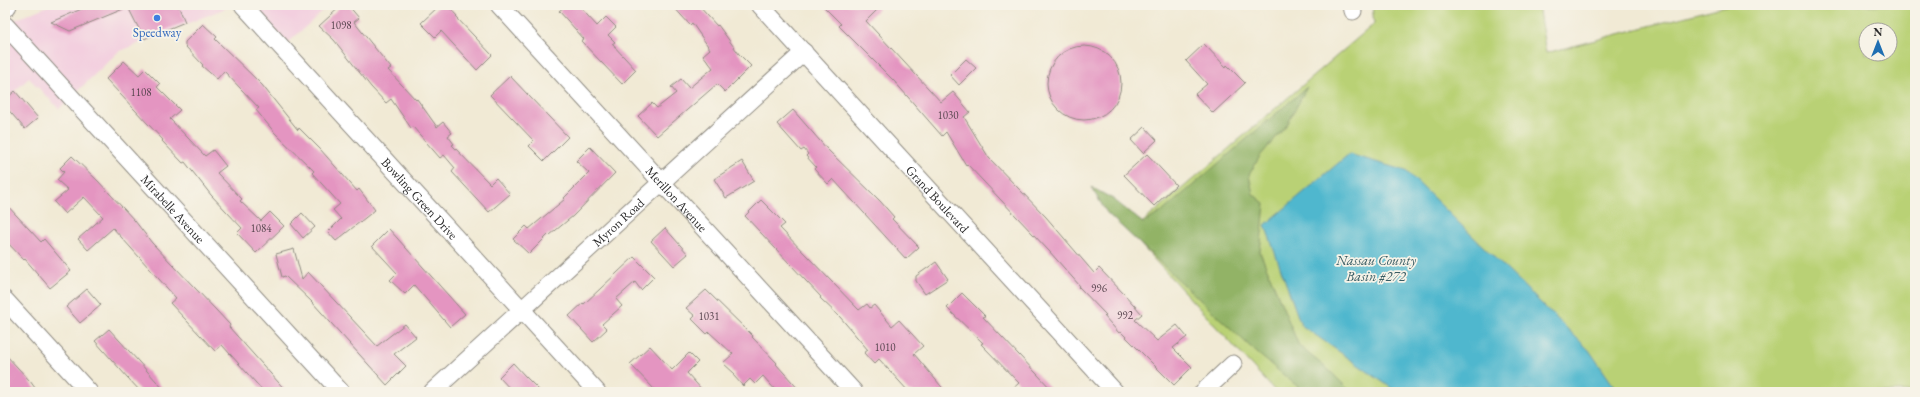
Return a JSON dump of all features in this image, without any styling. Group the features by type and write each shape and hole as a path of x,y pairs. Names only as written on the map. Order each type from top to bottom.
{"street":[{"name":"Bowling Green Drive","path":"243,5 597,392"},
{"name":"Merillon Avenue","path":"499,5 854,392"},
{"name":"Grand Boulevard","path":"760,5 1115,392"},
{"name":"Mirabelle Avenue","path":"5,26 341,392"},
{"name":"Myron Road","path":"432,392 521,309 804,52"},
{"path":"5,300 89,392"},
{"path":"1203,392 1233,364"}],"shaded area":[{"path":"50,5 233,5 118,52 59,109 29,78 5,100 5,24"},
{"path":"247,5 329,5 288,43"}],"green space":[{"path":"1372,5 1538,5 1546,53 1729,5 1915,5 1915,392 1276,392 1130,233 1374,24"},
{"path":"1307,87 1287,125 1260,156 1249,175 1253,194 1265,204 1260,252 1299,346 1331,372 1351,392 1303,391 1256,352 1107,213 1091,187 1113,199 1143,223 1163,211"}],"water":[{"name":"Nassau County Basin #272","path":"1349,154 1406,171 1589,350 1618,392 1397,392 1301,325 1265,225"}],"building":[{"path":"91,5 178,5 185,22 144,39 128,7 70,31 51,22"},
{"path":"342,5 348,5 359,18 354,22 391,68 388,70 416,100 417,99 437,127 443,122 452,133 448,136 454,144 452,145 490,184 496,178 510,194 489,212 452,172 455,168 444,155 440,158 413,127 411,128 391,99 386,103 371,87 334,40 319,26"},
{"path":"440,5 447,5 457,16 456,17 492,55 477,70 441,31 435,37 421,23"},
{"path":"566,5 578,5 597,26 606,17 616,27 608,35 615,42 612,44 636,70 622,84 581,41 584,39 559,11"},
{"path":"672,5 698,5 717,26 718,25 739,54 751,66 725,92 717,84 657,136 638,116 652,103 657,108 676,93 671,87 681,79 689,88 713,68 703,55 710,49 692,23 690,25"},
{"path":"822,5 882,5 866,21 941,102 953,92 970,112 964,117 989,158 1046,217 1094,273 1099,268 1125,295 1142,314 1135,320 1157,341 1177,325 1187,337 1173,348 1192,367 1174,385 1121,332 1119,333 1104,316 1106,315 1079,287 1080,286 1049,251 967,164 966,165 946,132 942,136 894,81 839,26 841,24"},
{"path":"203,24 217,37 215,39 262,85 298,130 299,128 320,149 357,191 359,189 375,210 336,241 328,232 341,219 333,210 340,204 312,173 314,171 275,133 256,110 259,108 224,71 217,79 202,66 203,65 185,46 185,42"},
{"path":"1204,44 1226,67 1227,65 1245,83 1213,113 1195,94 1207,84 1186,61"},
{"path":"1084,46 1098,49 1110,57 1118,69 1121,83 1118,97 1110,109 1098,117 1084,120 1070,117 1058,109 1050,97 1047,83 1050,69 1058,57 1070,49"},
{"path":"966,59 976,68 959,85 950,75"},
{"path":"124,61 139,75 145,69 160,84 157,87 180,110 170,119 205,156 213,150 226,166 217,173 242,199 240,201 261,221 270,212 284,226 256,253 237,233 242,228 211,195 185,162 183,163 162,141 163,140 106,79"},
{"path":"510,76 568,137 544,161 529,146 534,141 490,95"},
{"path":"15,91 38,118 25,129 5,106 5,100"},
{"path":"793,110 827,149 880,201 894,217 892,219 919,247 906,259 833,179 828,184 814,169 816,167 806,156 808,154 804,149 801,151 777,124"},
{"path":"1145,127 1157,140 1143,153 1131,140"},
{"path":"590,147 615,173 573,216 550,235 549,234 529,254 513,239 526,226 529,229 565,199 564,198 589,173 576,161"},
{"path":"1147,154 1176,185 1154,206 1124,175"},
{"path":"72,156 98,181 135,221 152,243 230,325 229,327 287,392 264,392 222,345 215,351 170,303 176,298 113,228 88,250 78,239 103,217 84,197 65,214 54,202 68,190 57,180 64,172 60,168"},
{"path":"742,161 754,181 726,198 714,179"},
{"path":"761,200 785,224 780,228 859,310 867,304 870,308 874,305 892,326 899,320 923,346 914,354 946,392 909,392 879,359 874,364 864,353 868,350 840,317 820,298 821,297 745,216"},
{"path":"5,203 41,242 44,239 71,271 50,288 25,259 24,260 5,240"},
{"path":"302,213 315,227 303,238 291,224"},
{"path":"665,228 688,254 674,266 651,241"},
{"path":"389,229 465,314 450,327 414,285 405,294 390,280 397,273 372,246"},
{"path":"294,249 302,279 308,272 377,346 405,324 416,337 394,354 406,366 387,385 312,302 285,276 282,277 276,254"},
{"path":"634,257 654,277 641,290 635,282 616,299 622,306 602,324 607,329 593,342 569,316"},
{"path":"936,262 948,279 925,294 916,281 916,276"},
{"path":"87,289 101,305 80,323 66,307"},
{"path":"706,290 753,336 752,337 777,363 776,364 801,392 777,392 763,376 755,384 750,379 743,386 733,375 735,374 723,363 733,354 709,332 707,334 692,319 695,316 686,308"},
{"path":"962,293 1054,392 1009,392 1019,383 981,344 983,343 947,308"},
{"path":"109,329 166,392 141,392 128,378 95,341"},
{"path":"650,346 672,370 689,353 698,362 687,373 704,392 657,392 630,364"},
{"path":"5,354 38,392 9,392 5,388"},
{"path":"513,363 541,392 513,392 499,377"}],"place":[{"name":"Speedway","path":"157,18"}]}
